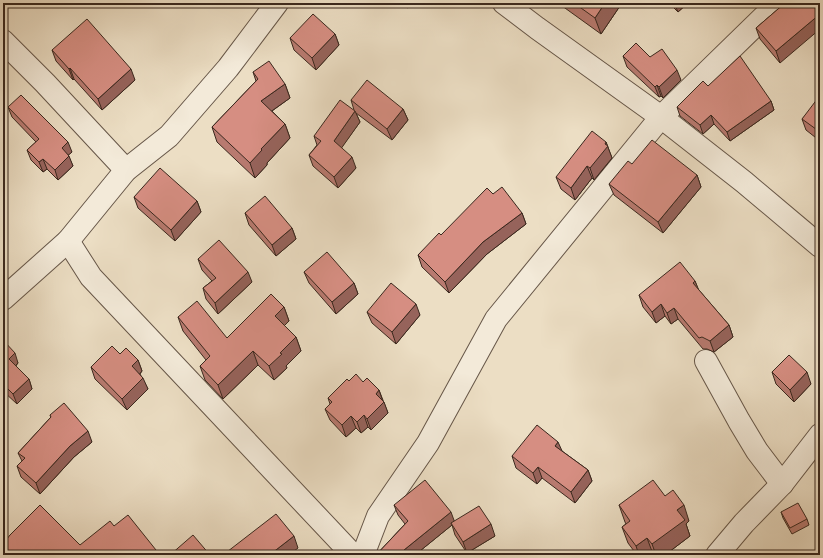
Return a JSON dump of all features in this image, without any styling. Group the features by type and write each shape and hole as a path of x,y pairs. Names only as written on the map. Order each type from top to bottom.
{"street":[{"path":"3,299 68,241 126,170 169,136 228,68 277,3"},
{"path":"504,3 661,117 744,182 820,246"},
{"path":"363,555 378,516 428,443 496,319 661,117 778,3"},
{"path":"3,42 45,83 126,170"},
{"path":"68,241 91,276 353,555"},
{"path":"706,361 757,451 782,484"},
{"path":"717,555 782,484 820,435"}],"building":[{"path":"574,3 605,3 595,18"},
{"path":"785,3 820,3 820,14 776,51 756,28"},
{"path":"313,14 335,34 312,58 290,38"},
{"path":"87,19 131,69 98,99 52,50"},
{"path":"636,43 650,57 662,49 677,70 659,87 657,85 655,87 623,56"},
{"path":"740,56 771,101 727,132 711,115 700,125 677,107 703,81 708,86"},
{"path":"269,61 285,84 261,101 285,124 250,163 212,127 258,79 253,72"},
{"path":"367,80 403,109 387,129 351,100"},
{"path":"21,95 68,142 62,148 69,156 55,170 43,159 39,162 27,150 39,139 8,107"},
{"path":"818,98 820,100 820,132 802,119"},
{"path":"340,100 355,111 334,141 352,157 334,177 309,155 321,141 314,136"},
{"path":"592,131 606,142 605,144 608,146 590,168 587,166 571,188 556,177"},
{"path":"652,140 697,175 658,222 609,184 628,161 632,164"},
{"path":"160,168 197,201 171,230 134,197"},
{"path":"502,187 522,213 483,242 445,282 418,255 439,233 441,235 487,188 493,194"},
{"path":"265,196 292,228 272,245 245,213"},
{"path":"820,200 820,209 816,205"},
{"path":"219,240 248,272 215,303 203,288 216,278 198,259"},
{"path":"327,252 354,283 332,302 304,272"},
{"path":"680,262 695,281 693,283 729,325 710,341 702,337 699,338 674,308 667,313 661,304 652,312 639,295"},
{"path":"391,283 416,304 392,332 367,312"},
{"path":"271,294 284,307 275,316 296,337 280,353 282,354 269,366 253,351 218,385 200,366 210,356 178,317 197,301 227,338"},
{"path":"3,340 15,353 9,359 29,379 13,394 3,384"},
{"path":"112,346 120,354 126,348 138,360 132,366 143,378 122,399 91,367"},
{"path":"789,355 807,372 790,390 772,372"},
{"path":"356,374 363,382 367,378 379,390 376,394 384,402 367,419 364,415 357,422 351,416 342,425 325,409 332,402 328,398 347,379 349,381"},
{"path":"64,403 88,431 70,446 36,483 17,466 25,458 18,453 51,417 50,415"},
{"path":"537,425 558,442 555,446 588,470 571,492 538,467 533,473 512,456"},
{"path":"425,480 451,512 404,550 410,555 376,555 408,521 394,505"},
{"path":"653,480 665,496 673,490 684,505 677,510 685,520 652,544 647,538 636,546 622,527 630,521 619,505"},
{"path":"798,503 807,519 790,528 781,512"},
{"path":"40,505 80,545 110,521 114,526 128,515 160,555 3,555 3,544"},
{"path":"479,506 491,524 463,542 451,523"},
{"path":"276,514 294,536 272,553 274,555 223,555"},
{"path":"193,535 210,555 170,555"}]}
